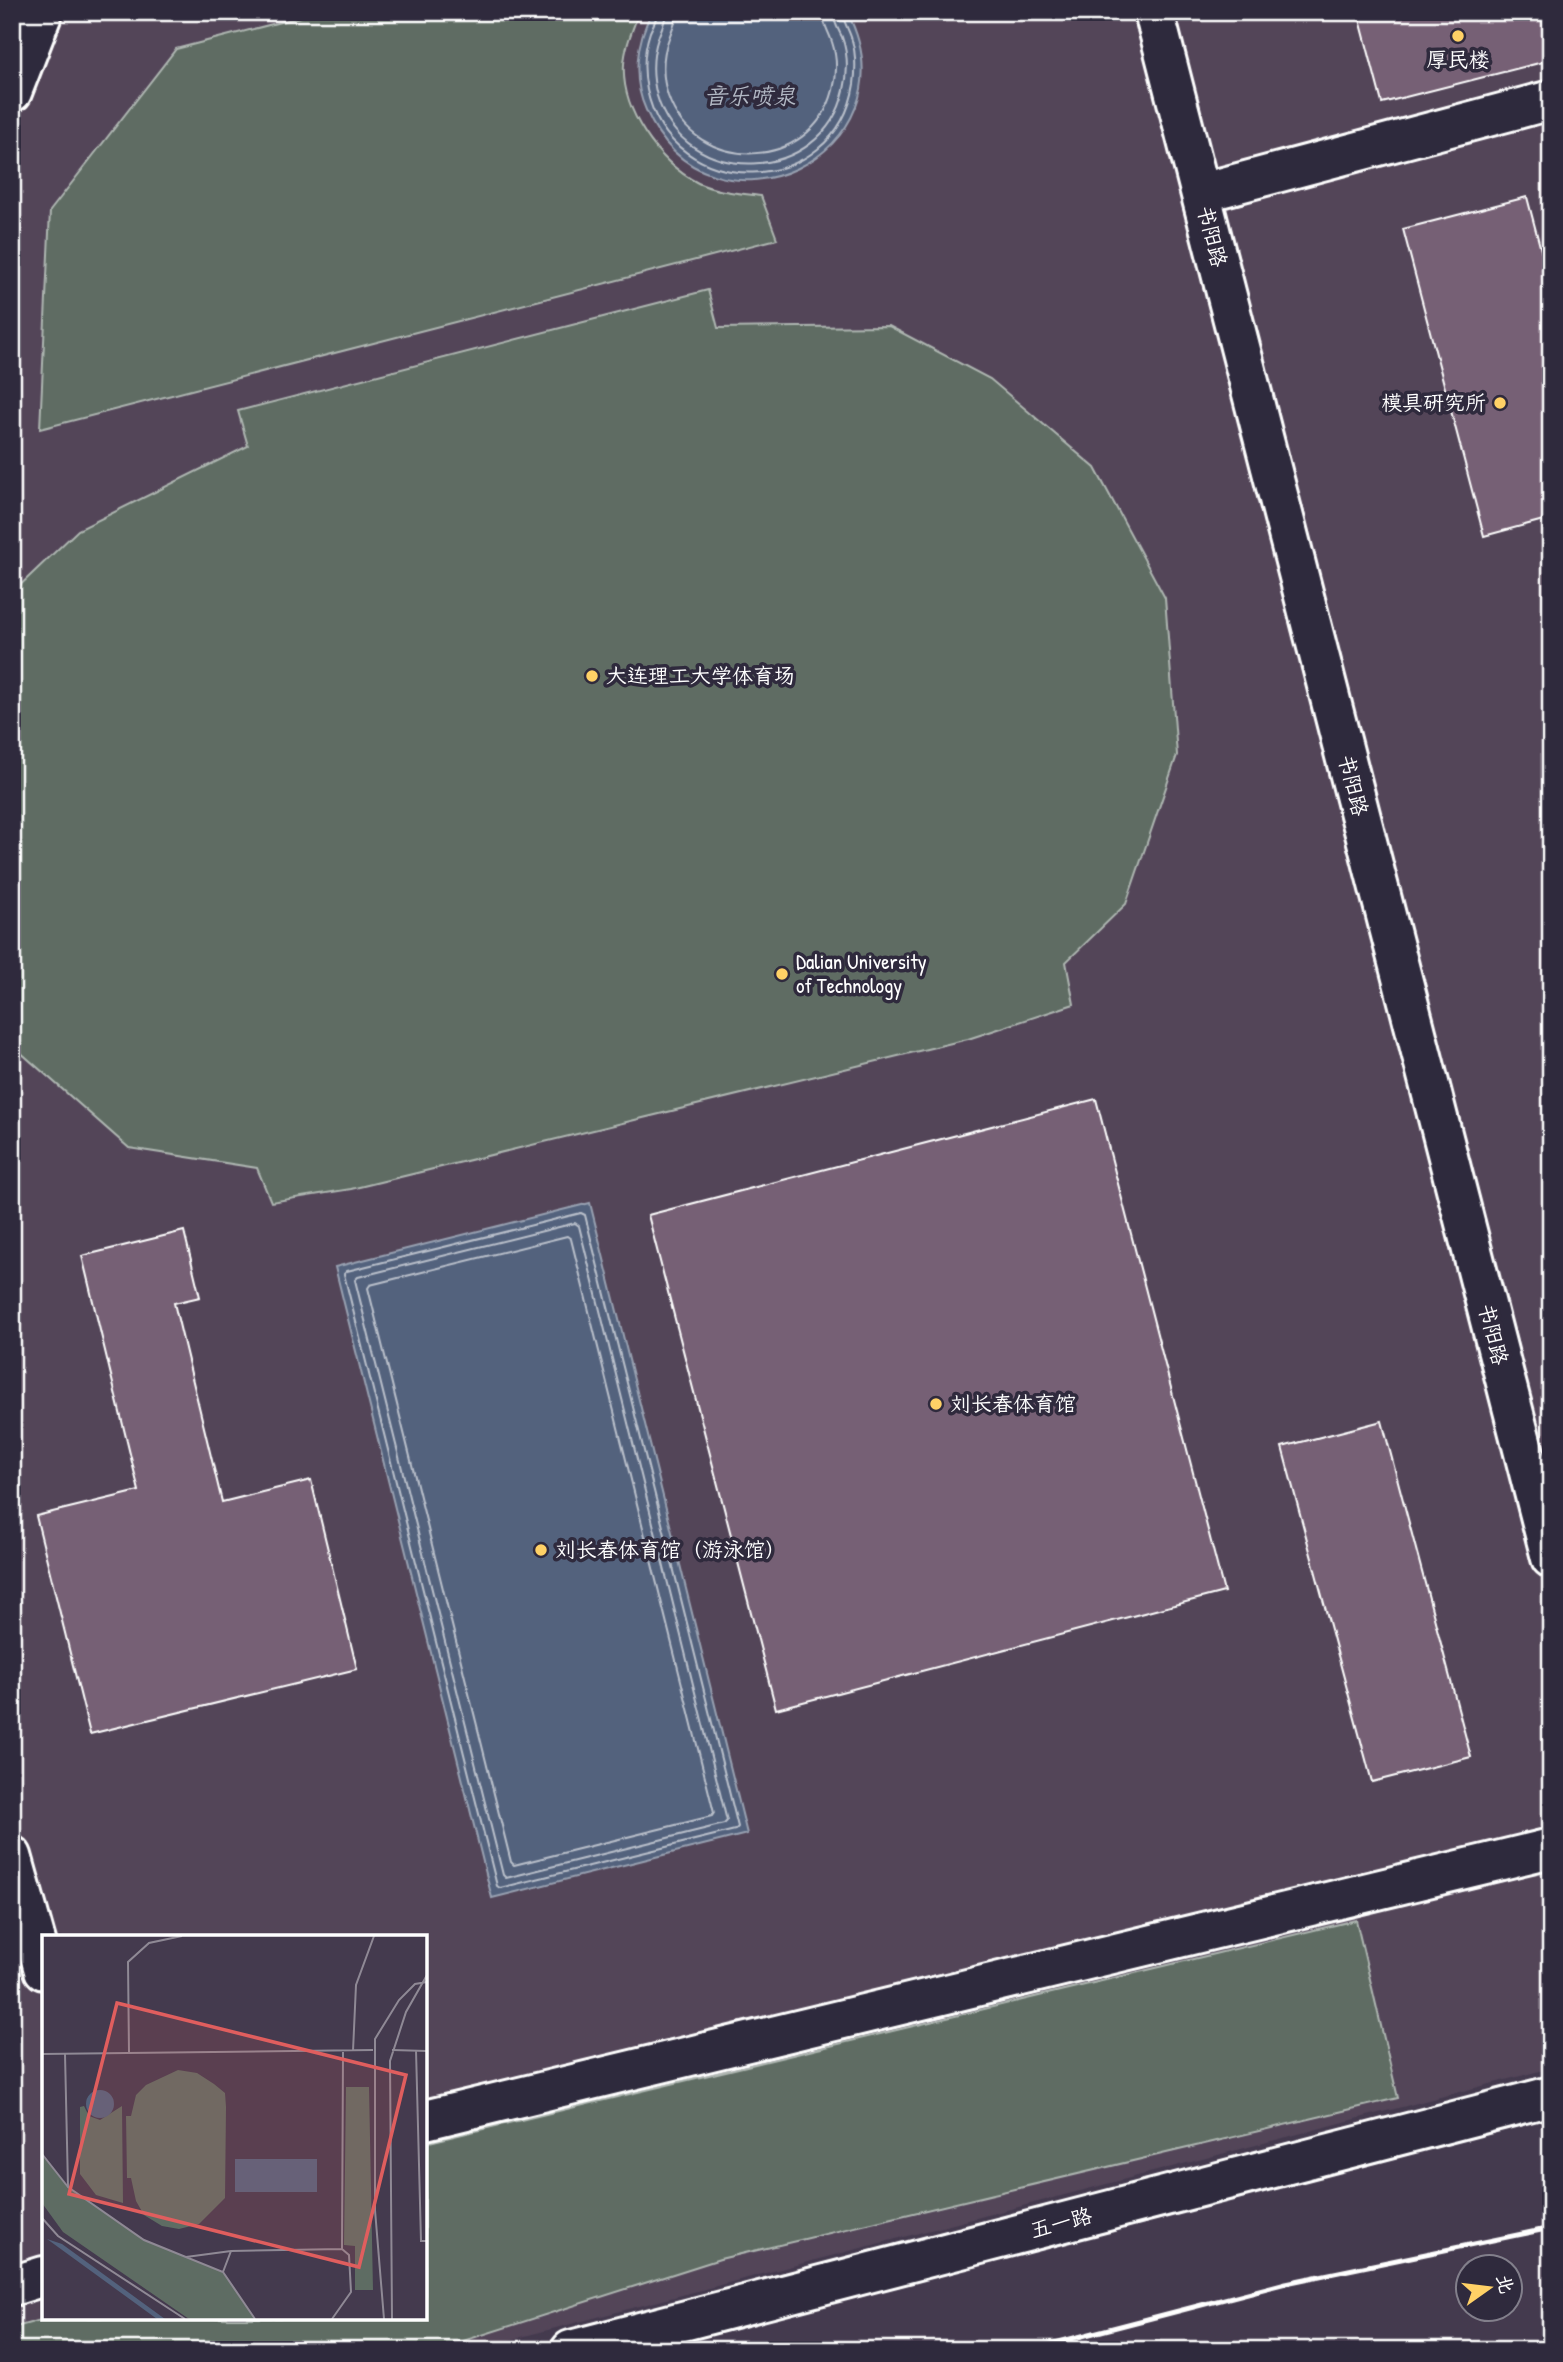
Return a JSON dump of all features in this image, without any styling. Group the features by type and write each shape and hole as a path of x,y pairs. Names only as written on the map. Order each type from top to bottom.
{"street":[{"path":"12,92 43,12"},
{"name":"书阳路","path":"1154,12 1551,1558"},
{"path":"1201,193 1551,100"},
{"path":"427,2120 1551,1848"},
{"path":"12,1856 42,1963"},
{"name":"五一路","path":"571,2350 1551,2096"},
{"path":"12,2286 42,2277"}],"shaded area":[{"name":"Dalian University of Technology","path":"12,12 1551,12 1551,2068 471,2350 12,2350"},
{"path":"319,12 639,12 624,64 629,99 645,133 669,162 698,183 721,190 761,196 777,239 40,429 50,211 176,49"},
{"name":"大连理工大学体育场","path":"708,290 718,328 889,326 990,379 1095,468 1165,598 1177,755 1126,904 1066,962 1074,1004 968,1039 351,1189 271,1202 257,1168 129,1148 19,1051 12,1038 12,593 78,530 248,446 238,411"},
{"path":"1356,1920 1398,2098 720,2259 435,2350 12,2350 12,2328 42,2320 427,2320 427,2143"}],"water":[{"name":"音乐喷泉","path":"652,12 847,12 862,63 856,107 833,143 798,168 757,180 714,175 676,153 646,110 639,86 638,61 642,36"},
{"name":"刘长春体育馆（游泳馆）","path":"590,1203 747,1834 492,1898 335,1267"}],"building":[{"name":"厚民楼","path":"1358,12 1551,12 1551,60 1382,103"},
{"name":"模具研究所","path":"1527,197 1551,288 1551,518 1484,536 1403,229"},
{"name":"刘长春体育馆","path":"1096,1099 1224,1592 776,1709 648,1215"},
{"path":"184,1231 200,1297 174,1303 222,1502 311,1480 357,1669 90,1734 36,1516 139,1491 82,1256"},
{"path":"1382,1421 1471,1757 1372,1782 1282,1447"}],"railway":[{"path":"1028,2350 1286,2283 1551,2228"}],"place":[{"name":"厚民楼","path":"1458,36"},
{"name":"模具研究所","path":"1500,403"},
{"name":"大连理工大学体育场","path":"592,676"},
{"name":"Dalian University of Technology","path":"782,974"},
{"name":"刘长春体育馆","path":"936,1404"},
{"name":"刘长春体育馆（游泳馆）","path":"541,1550"}]}
